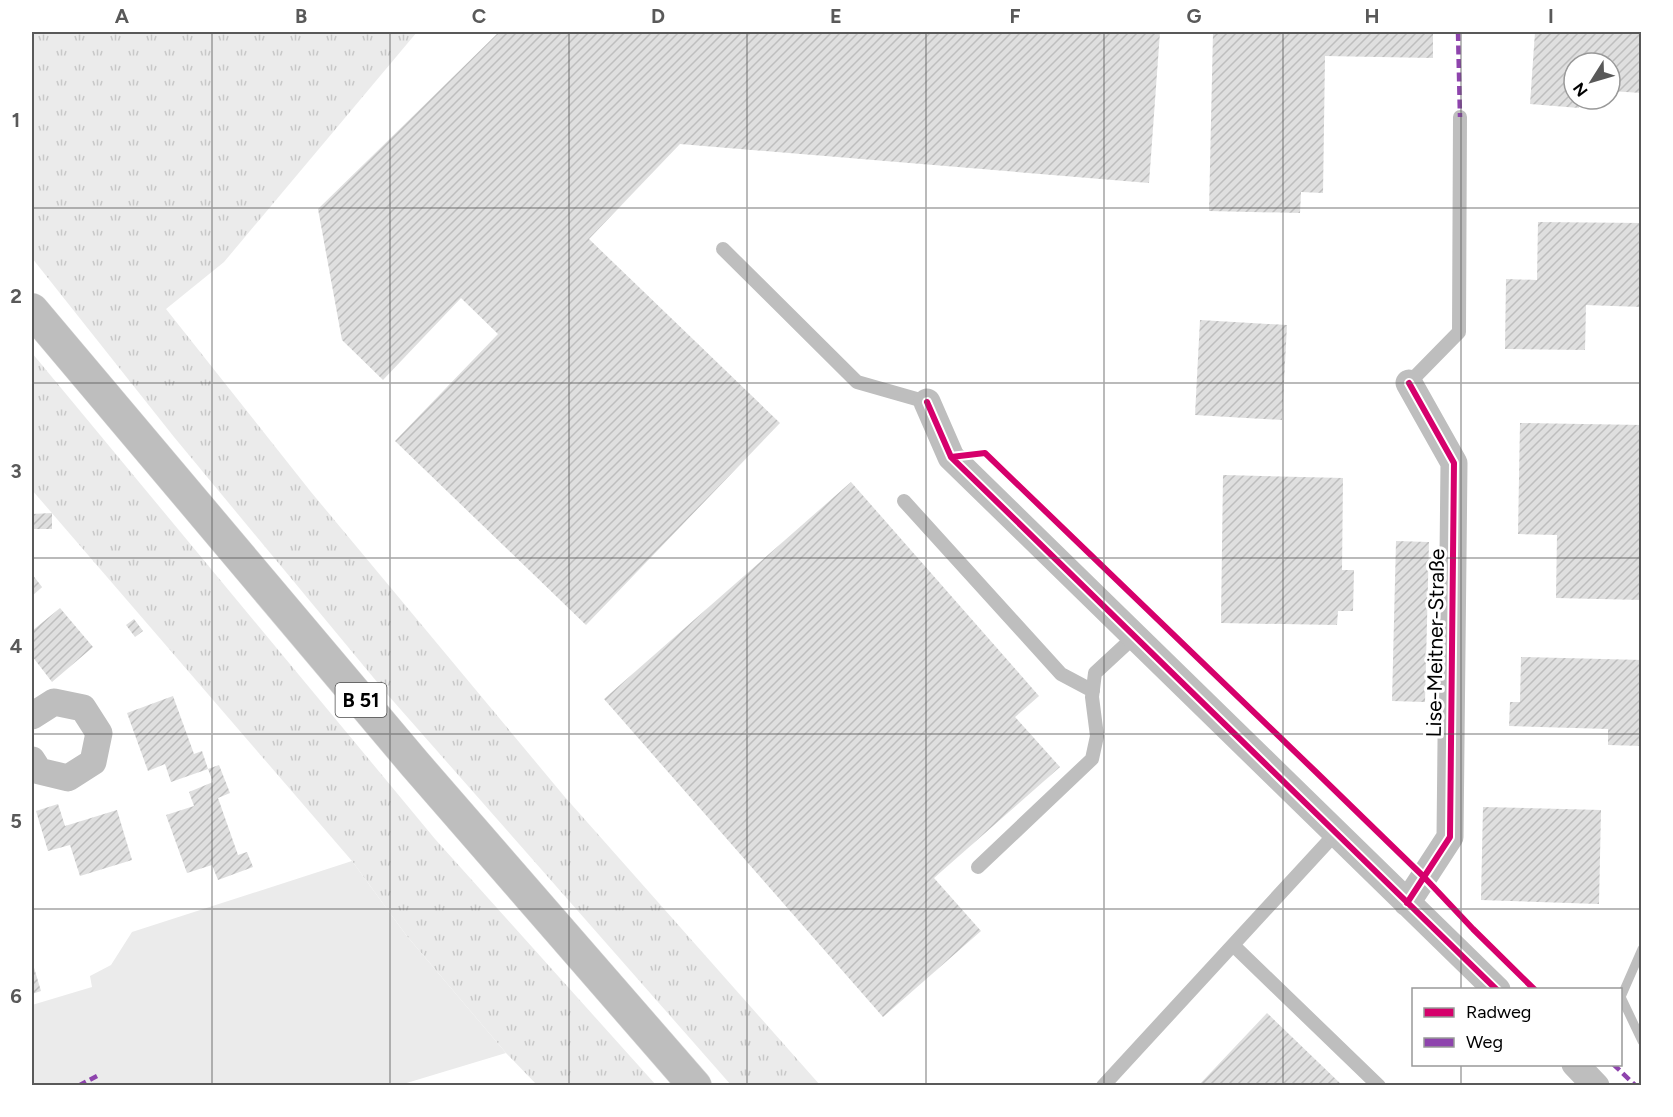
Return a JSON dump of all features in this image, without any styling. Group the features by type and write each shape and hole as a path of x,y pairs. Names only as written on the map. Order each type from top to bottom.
{"main road":[{"name":"B 51","path":"32,310 414,763 694,1086"}],"street":[{"name":"Lise-Meitner-Straße","path":"1407,903 1450,837 1454,475 1454,463 1409,383"},
{"path":"927,402 951,457 1495,988"},
{"path":"32,716 54,702 83,708 99,733 93,762 68,778 39,771 32,760"},
{"path":"1576,1066 1596,1086"}],"lane":[{"path":"1409,383 1459,333 1460,117"},
{"path":"723,249 857,382 927,402"},
{"path":"904,501 1061,674 1093,691"},
{"path":"978,867 1092,759 1097,736 1092,697 1095,673 1134,636"},
{"path":"1103,1086 1335,833"},
{"path":"1233,945 1379,1086"}],"green space":[{"path":"32,32 417,32 224,262 166,309 311,492 564,796 820,1085 731,1085 387,694 174,437 32,258"},
{"path":"32,353 435,839 656,1085 537,1085 506,1053 406,935 352,861 32,490"},
{"path":"352,861 406,935 506,1053 400,1085 32,1085 32,1005 92,987 90,976 111,965 132,932"}],"building":[{"path":"499,32 1160,32 1149,183 680,144 589,239 780,423 586,625 395,441 498,334 461,298 383,380 342,340 318,209"},
{"path":"1213,32 1433,32 1433,58 1325,56 1323,193 1301,192 1300,213 1209,211"},
{"path":"1535,32 1642,32 1642,93 1622,92 1622,51 1562,51 1562,107 1530,104"},
{"path":"1538,222 1642,223 1642,307 1586,305 1585,350 1505,349 1506,279 1537,280"},
{"path":"1200,320 1287,325 1282,420 1195,415"},
{"path":"1520,423 1642,425 1642,600 1556,598 1557,535 1518,534"},
{"path":"1223,475 1343,478 1342,570 1354,570 1353,611 1338,611 1337,625 1221,623"},
{"path":"851,482 1039,696 1015,717 1060,767 934,878 981,931 883,1017 604,699"},
{"path":"52,513 52,529 32,529 32,514"},
{"path":"1396,541 1429,542 1425,702 1392,701"},
{"path":"32,574 42,587 32,596"},
{"path":"60,608 93,647 52,682 32,656 32,631"},
{"path":"134,619 143,631 135,637 126,625"},
{"path":"1521,657 1642,660 1642,746 1608,745 1608,729 1509,726 1510,702 1520,702"},
{"path":"173,696 194,754 202,751 208,769 171,782 165,764 148,771 127,713"},
{"path":"219,765 230,793 218,798 238,855 247,852 253,867 218,880 212,865 187,873 166,815 194,806 189,792 213,782 208,769"},
{"path":"58,804 65,826 117,810 132,860 80,876 70,845 48,851 36,811"},
{"path":"1483,807 1601,810 1599,904 1481,900"},
{"path":"32,961 41,991 32,994"},
{"path":"1267,1013 1343,1086 1198,1086"}],"waterway":[{"path":"1622,995 1642,949"},
{"path":"1622,999 1642,1041"}],"marked path":[{"path":"1458,32 1460,117"},
{"path":"1615,1066 1636,1086"},
{"path":"78,1086 97,1076"}],"cycle path":[{"path":"1407,903 1450,837 1454,463 1409,383"},
{"path":"927,402 951,457 1495,988"},
{"path":"951,457 985,453 1424,877 1533,988"}]}
